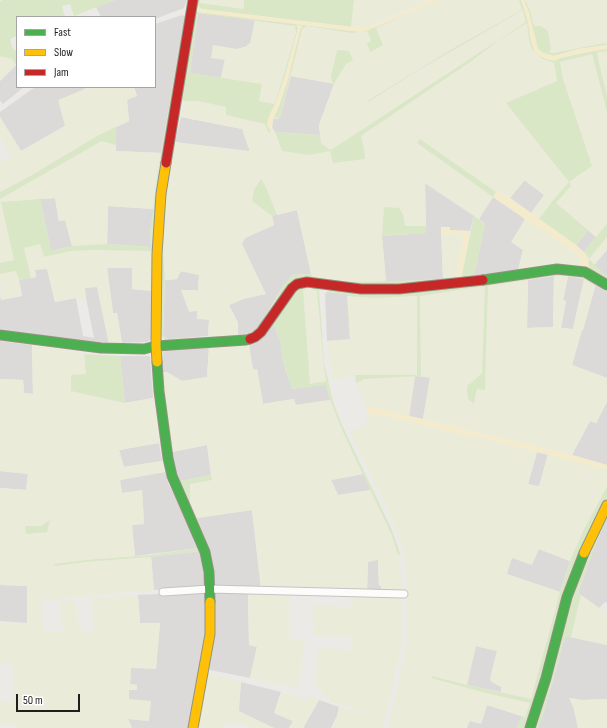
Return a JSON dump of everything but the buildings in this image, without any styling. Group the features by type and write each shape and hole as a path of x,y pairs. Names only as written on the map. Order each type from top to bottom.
{"street":[{"path":"193,0 161,194 157,254 156,346 159,390 168,458 172,476 205,552 209,572 210,634 193,728"},
{"path":"0,335 101,348 144,349 156,346 246,340 255,337 267,325 292,288 302,282 313,282 361,289 399,289 460,283 558,269 585,272 607,285"},
{"path":"530,728 546,678 567,597 586,547 607,504"},
{"path":"163,592 210,589 404,594"}],"shaded area":[{"path":"115,0 187,0 184,8 156,19 156,16 100,16 96,7"},
{"path":"198,13 255,20 251,43 245,47 237,49 213,46 225,59 221,78 190,73"},
{"path":"182,15 185,16 161,153 116,151 116,127 129,121 127,99 137,96 134,88 156,88 156,24"},
{"path":"16,65 16,88 23,88 3,104 0,101 0,81"},
{"path":"291,76 334,84 319,125 320,135 275,132 272,128 273,119 280,118"},
{"path":"34,88 85,88 65,126 21,151 0,117 0,112"},
{"path":"181,117 242,129 250,152 175,142"},
{"path":"524,180 544,195 531,213 510,198"},
{"path":"425,183 474,216 470,231 450,230 450,227 441,227 443,279 386,282 382,236 426,233"},
{"path":"493,197 525,219 512,242 523,250 518,270 474,276 485,224 479,219"},
{"path":"55,198 59,221 65,220 72,246 51,251 40,199"},
{"path":"108,206 154,209 150,233 151,247 107,244"},
{"path":"297,210 311,274 293,275 283,286 258,329 249,334 238,335 238,323 229,305 243,299 265,294 242,244 245,238 274,225 272,216"},
{"path":"588,230 596,237 584,252 576,245"},
{"path":"607,250 607,277 594,265"},
{"path":"107,267 132,268 132,289 152,291 152,333 150,340 147,342 122,343 117,313 113,313"},
{"path":"47,268 55,302 76,298 83,336 94,338 84,288 97,286 109,344 99,344 0,329 0,296 1,300 22,296 19,280 36,277 35,270"},
{"path":"180,271 199,275 198,290 182,290 198,311 209,320 208,336 169,339 163,336 165,280 177,279"},
{"path":"554,276 553,327 527,328 528,280"},
{"path":"568,276 584,279 573,329 561,328 566,301 563,301"},
{"path":"596,284 607,292 607,378 572,365"},
{"path":"327,292 348,294 350,340 327,341 325,294"},
{"path":"273,324 280,340 284,365 292,389 326,384 330,400 296,405 293,399 263,404 257,369 253,370 249,345 260,338"},
{"path":"0,341 32,345 33,394 24,393 23,380 0,379"},
{"path":"209,347 207,377 182,381 167,372 162,372 161,358 166,350"},
{"path":"120,356 150,357 153,398 125,403"},
{"path":"415,376 430,377 423,419 409,416"},
{"path":"607,402 607,465 572,455 590,421 596,423"},
{"path":"159,443 162,461 124,467 119,450"},
{"path":"207,445 211,475 180,481 176,472 172,452"},
{"path":"537,452 548,455 539,487 528,484"},
{"path":"0,471 28,474 26,490 0,488"},
{"path":"165,472 168,483 190,526 195,544 199,548 135,556 132,525 144,524 142,491 122,493 120,480"},
{"path":"363,474 371,490 338,495 331,480"},
{"path":"252,510 261,589 215,588 214,574 197,518"},
{"path":"607,516 607,603 605,602 599,608 578,593"},
{"path":"539,549 570,561 560,592 506,574 512,557"},
{"path":"200,551 205,583 203,585 200,587 154,590 151,557"},
{"path":"378,560 379,586 381,586 381,591 367,591 368,561"},
{"path":"0,585 27,586 27,623 0,621"},
{"path":"203,592 205,595 206,628 202,658 188,728 132,728 128,719 149,721 129,699 129,690 137,690 137,685 130,684 131,667 156,668 160,623 140,623 138,595"},
{"path":"213,592 248,593 249,645 257,647 250,678 210,670"},
{"path":"565,636 607,645 607,699 582,700 570,698 578,728 538,728 552,684"},
{"path":"475,646 497,651 490,679 492,682 502,687 501,692 467,685"},
{"path":"241,682 281,692 274,713 293,721 289,728 274,728 238,712"},
{"path":"319,700 339,707 337,716 331,728 303,728"},
{"path":"487,705 522,716 517,728 467,728 470,720 481,724"}],"green space":[{"path":"2,0 115,0 74,16 70,4 62,6 65,16 16,16 16,36 10,39 12,47 16,51 16,65 12,59 0,56 0,2"},
{"path":"196,0 200,0 200,3 244,9 244,0 354,0 351,27 202,9 196,5"},
{"path":"200,0 244,0 244,9 200,3"},
{"path":"354,0 426,0 364,28 358,28 351,27"},
{"path":"439,0 519,0 523,10 527,22 503,37 527,23 529,40 532,49 541,58 554,63 557,81 506,103 592,166 563,79 560,62 592,54 607,111 607,224 596,237 556,203 571,187 554,199 539,219 531,213 544,195 525,180 510,198 494,191 420,139 417,143 493,197 479,219 425,183 426,226 405,226 403,214 384,207 382,236 386,282 354,282 312,278 297,210 277,215 265,185 261,179 252,200 272,216 274,225 245,238 242,244 266,294 243,299 229,305 238,323 238,335 208,336 209,320 197,319 197,311 189,312 181,290 198,290 199,275 181,271 177,279 165,280 163,252 164,223 167,188 175,142 250,151 242,129 181,117 184,101 198,101 226,107 226,115 265,124 269,133 275,132 282,151 330,151 321,143 319,125 334,84 346,64 352,60 349,51 331,76 332,83 291,76 302,29 306,26 352,33 367,31 371,42 369,50 375,28","holes":["523,10 368,102 367,100 418,69","496,42 473,60 361,136 365,154 330,151"]},
{"path":"519,0 521,0 526,13 535,52 532,49 529,40 527,23 499,40 473,60 361,136 365,159 333,163 330,151 309,155 282,151 275,132 320,135 321,143 330,150 334,148 526,22 523,10 419,70 368,102 367,101 454,48 522,10"},
{"path":"524,0 530,11 534,26 541,26 548,31 551,49 549,52 553,53 605,43 607,45 578,49 554,56 543,53 538,49 529,13"},
{"path":"525,0 607,0 607,44 605,43 553,53 548,52 537,40 530,11"},
{"path":"195,12 352,31 368,30 408,14 376,28 383,45 370,52 367,43 371,41 367,31 352,33 307,26 302,29 280,118 276,117 273,119 289,76 301,27 297,25 298,29 285,76 278,98 270,114 268,125 271,132 269,133 265,124 226,115 226,107 198,101 181,101","holes":["198,13 295,26 296,33 274,104 259,101 262,84 190,73"]},
{"path":"185,15 187,16 154,230 154,291 152,291 152,251 71,251 44,257 40,244 24,248 31,278 19,280 16,271 0,274 0,263 14,260 1,202 40,199 51,251 72,246 107,244 151,247 150,233 157,176"},
{"path":"255,20 291,25 295,26 296,28 296,33 274,104 259,101 262,84 221,78 225,60 211,58 213,45 237,49 245,47 250,43"},
{"path":"607,49 607,51 598,52 597,54 607,96 607,111 592,54 560,62 563,79 592,166 569,182 506,103 557,81 554,63 541,58 535,52 540,56 561,58"},
{"path":"337,50 349,51 353,60 346,64 334,84 332,83 331,76"},
{"path":"607,51 607,96 597,54 598,52"},
{"path":"0,56 12,59 16,65 0,81"},
{"path":"134,88 137,96 127,100 129,121 97,136 32,175 0,192 0,163 11,156 0,137 0,117 21,151 65,126 58,100 85,89"},
{"path":"116,127 116,145 102,141 0,199 0,192 32,175 97,136"},
{"path":"420,139 496,192 493,197 417,143"},
{"path":"103,141 116,145 116,151 161,153 154,209 108,206 107,244 72,246 65,220 59,221 55,198 2,202 14,260 0,263 0,199"},
{"path":"173,142 175,142 167,188 164,223 163,252 165,280 163,333 165,338 238,335 254,332 262,325 283,286 293,275 311,274 312,278 354,282 456,278 457,280 412,285 366,286 303,279 259,330 246,337 165,340 161,335 160,252 165,187"},
{"path":"261,179 265,185 277,215 272,216 252,201 254,190"},
{"path":"569,182 571,186 556,203 588,230 576,245 539,219"},
{"path":"384,207 399,208 403,214 405,226 426,226 426,233 382,236"},
{"path":"474,216 485,224 474,276 553,265 464,280 462,274"},
{"path":"525,219 580,256 583,262 582,268 553,265 518,270 523,250 511,242"},
{"path":"607,224 607,237 589,259 584,252"},
{"path":"441,233 458,234 462,235 464,238 456,278 443,279"},
{"path":"607,237 607,250 595,264 589,259"},
{"path":"40,244 44,257 71,251 152,251 152,291 132,289 132,268 107,268 113,313 117,313 122,343 109,344 97,287 85,288 86,299 77,301 76,298 55,302 47,269 35,270 36,277 31,278 24,248"},
{"path":"589,259 607,277 607,281 589,268"},
{"path":"16,271 22,296 1,300 0,274"},
{"path":"565,273 586,277 596,284 595,286 584,279 568,276 554,276 488,286 485,390 477,389 474,404 468,399 467,389 468,384 470,384 482,373 485,286 420,296 421,376 364,379 356,383 355,375 417,375 417,296 376,298 347,296 347,294 327,292 331,290 385,295 404,294"},
{"path":"554,276 568,276 563,300 566,301 561,328 573,329 584,279 595,286 572,365 607,378 607,402 596,423 590,421 572,455 423,419 430,378 421,376 420,296 485,286 482,373 470,384 474,404 477,389 485,390 488,286 528,280 527,328 553,327"},
{"path":"307,286 316,287 319,290 324,362 333,402 342,425 391,528 400,555 398,555 392,536 342,430 327,392 326,385 292,389 284,365 280,340 273,324 294,292 299,288","holes":["311,288 317,291 326,381 310,384 303,289"]},
{"path":"311,288 317,290 326,382 310,385 303,289"},
{"path":"347,296 398,298 417,296 417,375 355,375 332,380 327,341 350,339"},
{"path":"248,343 249,345 169,349 164,352 161,358 163,395 168,434 176,472 180,481 211,475 212,480 190,484 190,502 210,552 215,588 212,586 208,557 203,539 179,487 171,460 160,382 160,354 166,348"},
{"path":"249,345 253,370 257,369 263,404 294,399 296,405 330,400 342,430 363,474 331,480 338,495 371,490 397,549 401,573 401,647 383,728 331,728 337,716 339,707 366,711 331,702 314,683 319,647 351,651 351,637 314,636 312,605 352,607 352,595 381,594 381,586 379,586 378,560 368,562 367,591 261,589 252,510 197,518 190,502 190,484 212,480 207,445 172,452 163,395 162,372 167,372 182,381 207,377 209,347"},
{"path":"32,346 60,349 84,354 86,374 125,403 153,398 159,443 119,450 124,467 162,461 165,472 120,480 122,493 142,490 144,524 132,525 135,556 86,560 55,564 55,566 151,557 154,590 34,601 42,601 43,632 63,631 59,601 75,601 80,630 94,631 92,598 138,595 140,623 160,623 156,669 131,668 130,684 137,685 137,690 129,690 129,699 151,701 149,721 128,719 132,728 15,728 15,725 0,724 0,701 13,702 13,664 0,664 0,622 28,625 27,586 0,585 0,488 26,490 28,474 0,471 0,379 23,380 24,393 33,394"},
{"path":"84,354 120,356 125,403 71,391 71,375 86,374"},
{"path":"415,376 409,416 376,408 366,408 356,383 364,379"},
{"path":"368,414 381,415 537,452 528,484 539,486 548,454 607,470 607,487 584,529 570,561 539,549 532,565 512,558 507,574 560,592 531,699 501,692 501,687 492,682 490,679 497,651 476,646 467,685 432,676 432,678 482,692 530,703 524,717 487,705 481,724 470,721 466,728 388,728 406,647 406,575 403,550 397,530 350,432 365,426"},
{"path":"607,487 607,497 586,536 559,609 542,678 525,728 517,728 522,716 525,717 530,703 431,678 432,676 531,699 570,561 584,529"},
{"path":"607,514 578,593 581,595 571,637 565,637 543,716 538,728 534,728 552,677 570,598 587,554"},
{"path":"50,520 47,532 26,534 25,526 41,526"},
{"path":"199,548 200,551 151,557 55,566 54,564 151,555"},
{"path":"215,588 353,591 352,595 216,592"},
{"path":"248,593 289,594 289,638 305,641 298,688 250,678 257,647 249,645"},
{"path":"581,595 607,616 607,645 571,637"},
{"path":"209,674 241,682 239,711 274,728 251,728 243,724 224,723 223,728 198,728 202,699 207,675"},
{"path":"281,692 307,700 309,696 319,700 303,728 289,728 293,721 274,713"},
{"path":"569,698 582,700 607,699 607,728 578,728 574,709"}],"sand":[{"path":"429,0 439,0 360,32 195,12 196,5 202,9 362,28 376,24"},
{"path":"521,0 524,0 529,13 538,49 543,53 554,56 578,49 607,45 607,49 566,56 554,61 540,56 535,52 531,42 528,22"},
{"path":"296,25 303,26 300,29 289,76 273,119 272,128 275,132 271,132 267,125 268,119 285,76 298,29"},
{"path":"496,192 510,198 576,245 589,259 588,265 592,271 582,268 582,259 574,252 493,197"},
{"path":"441,227 450,227 450,230 470,231 462,274 464,280 457,280 456,278 464,238 462,235 458,234 441,233"},
{"path":"366,408 376,408 572,455 607,465 607,470 479,437 381,415 368,414"}],"traffic: fast":[{"path":"483,280 557,269 585,272 607,285"},
{"path":"0,335 101,348 144,349 156,346 250,339"},
{"path":"157,362 159,391 168,458 172,476 205,552 209,572 210,602"},
{"path":"530,728 546,678 567,597 584,553"}],"traffic: slow":[{"path":"157,362 157,254 161,194 166,163"},
{"path":"584,553 607,505"},
{"path":"193,728 210,634 210,602"}],"traffic: jam":[{"path":"166,163 193,0"},
{"path":"250,339 261,332 292,288 297,284 307,282 361,289 399,289 483,280"}]}
